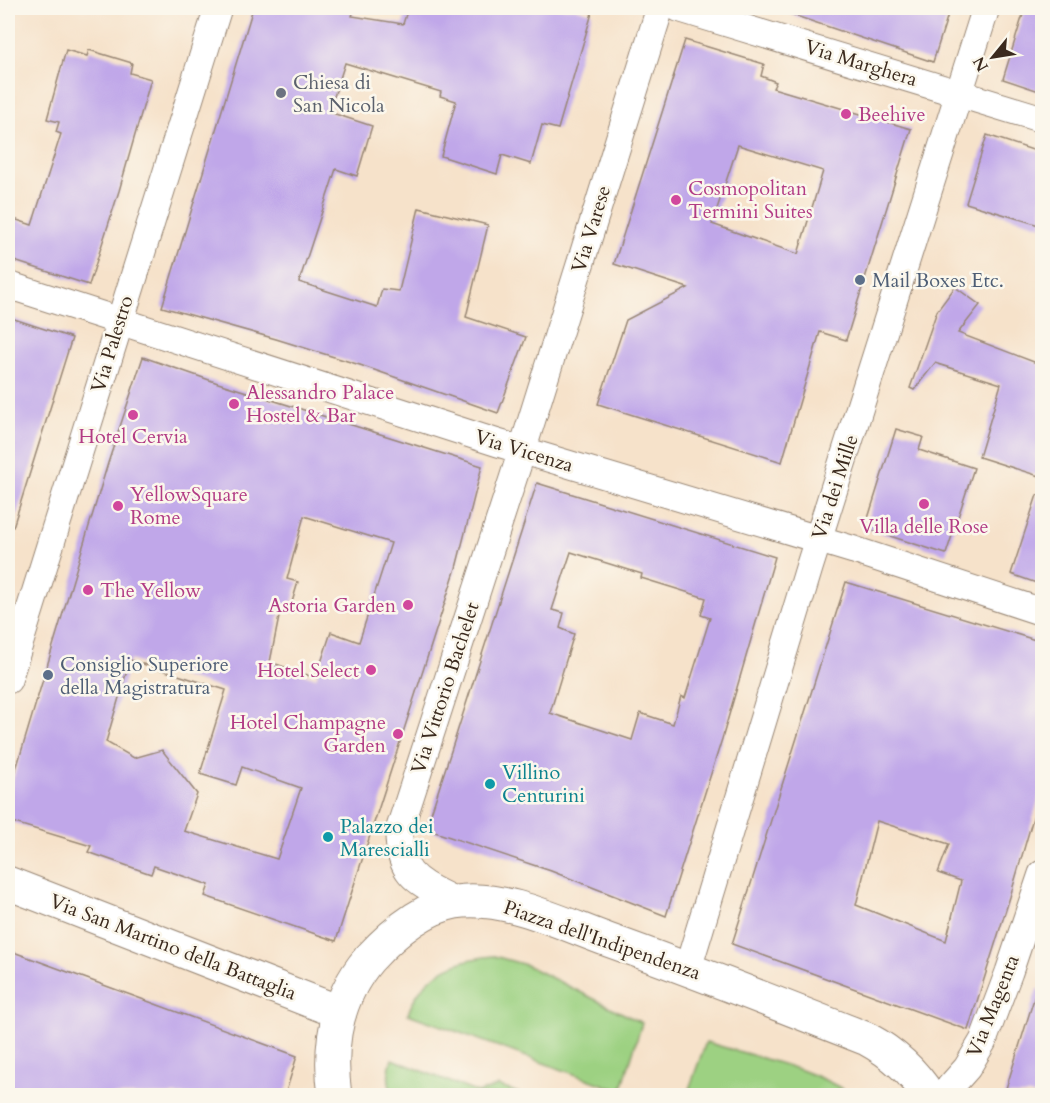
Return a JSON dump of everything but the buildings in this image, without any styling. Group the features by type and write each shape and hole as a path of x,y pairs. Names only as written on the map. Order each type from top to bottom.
{"street":[{"name":"Via Palestro","path":"8,680 218,8"},
{"name":"Via Varese","path":"522,451 660,8"},
{"name":"Via Marghera","path":"678,8 1042,119"},
{"name":"Via dei Mille","path":"688,968 818,540 986,8"},
{"name":"Via Vicenza","path":"8,285 522,451 818,540 1042,612"},
{"name":"Via Vittorio Bachelet","path":"457,902 412,877 400,848 399,831 522,451"},
{"name":"Via Magenta","path":"942,1095 967,1068 983,1041 1010,972 1042,874"},
{"name":"Via San Martino della Battaglia","path":"8,883 339,1012"},
{"name":"Piazza dell'Indipendenza","path":"335,1095 331,1060 339,1012 365,964 384,944 429,910 457,902 479,902 522,909 688,968 874,1042 905,1066 928,1095"}],"green space":[{"path":"494,956 526,965 642,1023 621,1091 408,1014 421,989 441,972 466,961"},
{"path":"706,1042 800,1070 836,1085 852,1095 687,1095"},
{"path":"392,1059 478,1093 498,1086 524,1095 392,1095 389,1069"}],"place":[{"name":"Chiesa di San Nicola","path":"281,93"},
{"name":"Beehive","path":"846,114"},
{"name":"Cosmopolitan Termini Suites","path":"676,200"},
{"name":"Mail Boxes Etc.","path":"860,280"},
{"name":"Alessandro Palace Hostel & Bar","path":"234,404"},
{"name":"Hotel Cervia","path":"133,415"},
{"name":"Villa delle Rose","path":"924,504"},
{"name":"YellowSquare Rome","path":"118,506"},
{"name":"The Yellow","path":"88,590"},
{"name":"Astoria Garden","path":"408,605"},
{"name":"Hotel Select","path":"371,670"},
{"name":"Consiglio Superiore della Magistratura","path":"48,675"},
{"name":"Hotel Champagne Garden","path":"398,734"},
{"name":"Villino Centurini","path":"490,784"},
{"name":"Palazzo dei Marescialli","path":"328,837"}]}
